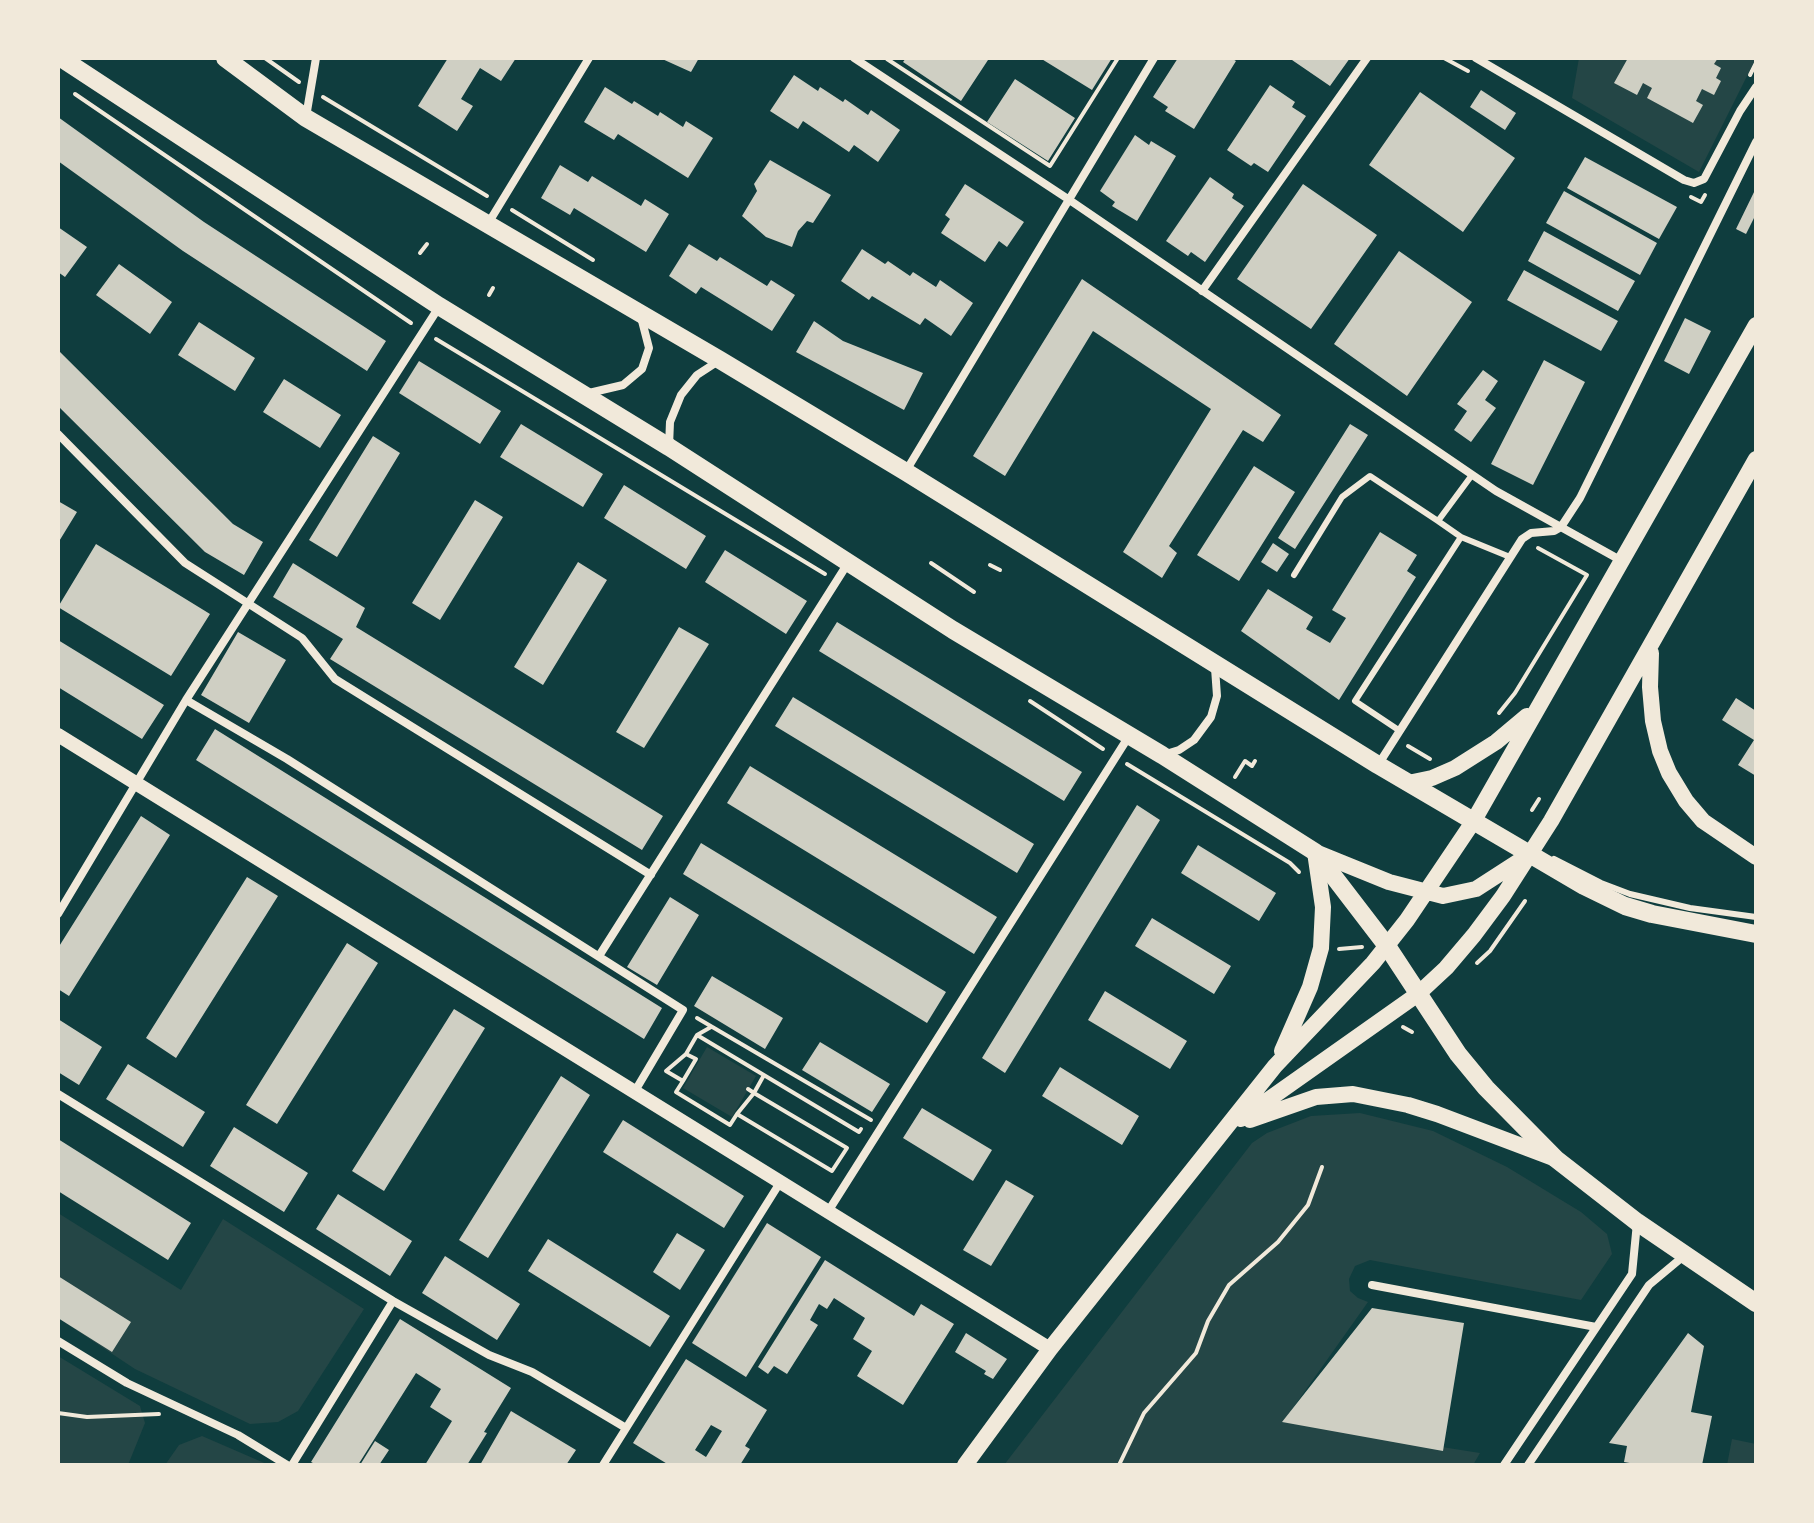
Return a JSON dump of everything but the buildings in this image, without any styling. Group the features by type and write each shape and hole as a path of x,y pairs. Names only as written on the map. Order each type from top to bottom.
{"main road":[{"path":"61,58 439,306 669,447 953,630 1162,755 1315,852 1361,872 1443,896 1471,891 1529,855"},
{"path":"225,58 306,118 489,222 906,472 1378,765 1529,855 1625,906 1756,934"},
{"path":"965,1465 1050,1349 1275,1066 1387,946 1425,893 1473,822 1756,325"},
{"path":"1223,1132 1418,994 1446,968 1474,935 1529,855 1651,647 1756,459"},
{"path":"1651,647 1653,721 1669,773 1699,817 1756,857"},
{"path":"1408,783 1437,776 1469,760 1505,735 1537,707"},
{"path":"1315,852 1387,946 1458,1054 1556,1159 1637,1222 1756,1303"},
{"path":"1275,1066 1310,987 1321,948 1323,907 1315,852"},
{"path":"1223,1132 1303,1100 1332,1094 1353,1094 1437,1114 1556,1159"}],"street":[{"path":"306,118 316,58"},
{"path":"489,222 589,58"},
{"path":"854,58 869,62 1472,475 1517,504 1622,561"},
{"path":"906,472 1154,58"},
{"path":"1202,291 1367,58"},
{"path":"1476,58 1694,183 1704,179 1756,87"},
{"path":"1378,765 1510,557 1527,535 1561,527 1590,478 1756,142"},
{"path":"58,914 186,700 439,306"},
{"path":"584,394 623,385 642,369 649,348 638,311"},
{"path":"669,447 670,422 681,395 697,375 720,360"},
{"path":"58,434 185,563 302,638 325,669 344,685 651,875"},
{"path":"599,956 848,562"},
{"path":"1162,755 1179,750 1194,740 1211,717 1218,688 1214,662"},
{"path":"186,700 287,759 683,1010 635,1091"},
{"path":"58,735 1050,1349"},
{"path":"829,1210 1129,736"},
{"path":"58,1094 393,1301 494,1358 532,1372 626,1428"},
{"path":"603,1465 781,1181"},
{"path":"1504,1465 1632,1274 1637,1222"},
{"path":"1528,1465 1649,1285 1685,1255"},
{"path":"1372,1285 1596,1327"},
{"path":"58,1341 127,1383 238,1435 290,1465 393,1301"}],"lane":[{"path":"1438,521 1472,475"},
{"path":"1294,575 1342,497 1370,476 1461,537 1510,557"},
{"path":"1400,731 1355,701 1461,537"},
{"path":"1529,855 1555,859 1630,894 1690,908 1756,917"}],"path":[{"path":"265,58 280,69"},
{"path":"896,65 1050,166 1118,58"},
{"path":"71,91 400,315"},
{"path":"328,100 479,192"},
{"path":"417,243 425,246 420,253"},
{"path":"489,295 493,288"},
{"path":"438,340 822,572"},
{"path":"1497,715 1515,693 1587,575 1534,546"},
{"path":"931,563 974,592"},
{"path":"990,565 1000,570"},
{"path":"1235,777 1245,761 1252,766 1255,761"},
{"path":"1129,766 1290,863 1302,877"},
{"path":"1335,947 1368,946"},
{"path":"1345,947 1359,956"},
{"path":"697,1018 870,1120 859,1132 697,1035"},
{"path":"683,1081 666,1071 686,1054 697,1035 711,1027"},
{"path":"1403,1027 1412,1032"},
{"path":"686,1054 696,1059 676,1092 730,1125 764,1075"},
{"path":"737,1114 832,1171 847,1148 748,1089"},
{"path":"1119,1465 1144,1413 1196,1353 1208,1321 1229,1285 1278,1242 1308,1205 1322,1167"},
{"path":"58,1413 87,1417 189,1413"}],"shaded area":[{"path":"1579,58 1756,58 1699,172 1572,98"},
{"path":"707,1047 756,1076 732,1117 683,1088"},
{"path":"1360,1113 1433,1131 1507,1167 1581,1212 1607,1234 1612,1254 1581,1300 1370,1260 1355,1266 1349,1279 1350,1291 1368,1302 1283,1422 1480,1453 1473,1465 1004,1465 1252,1143 1267,1133 1311,1116"},
{"path":"58,1213 181,1290 223,1219 364,1309 298,1411 278,1422 250,1424 135,1369 58,1318"},
{"path":"58,1356 140,1406 145,1423 128,1465 58,1465"},
{"path":"202,1436 269,1465 165,1465 179,1445"},
{"path":"1732,1439 1756,1444 1756,1465 1727,1465"}]}
